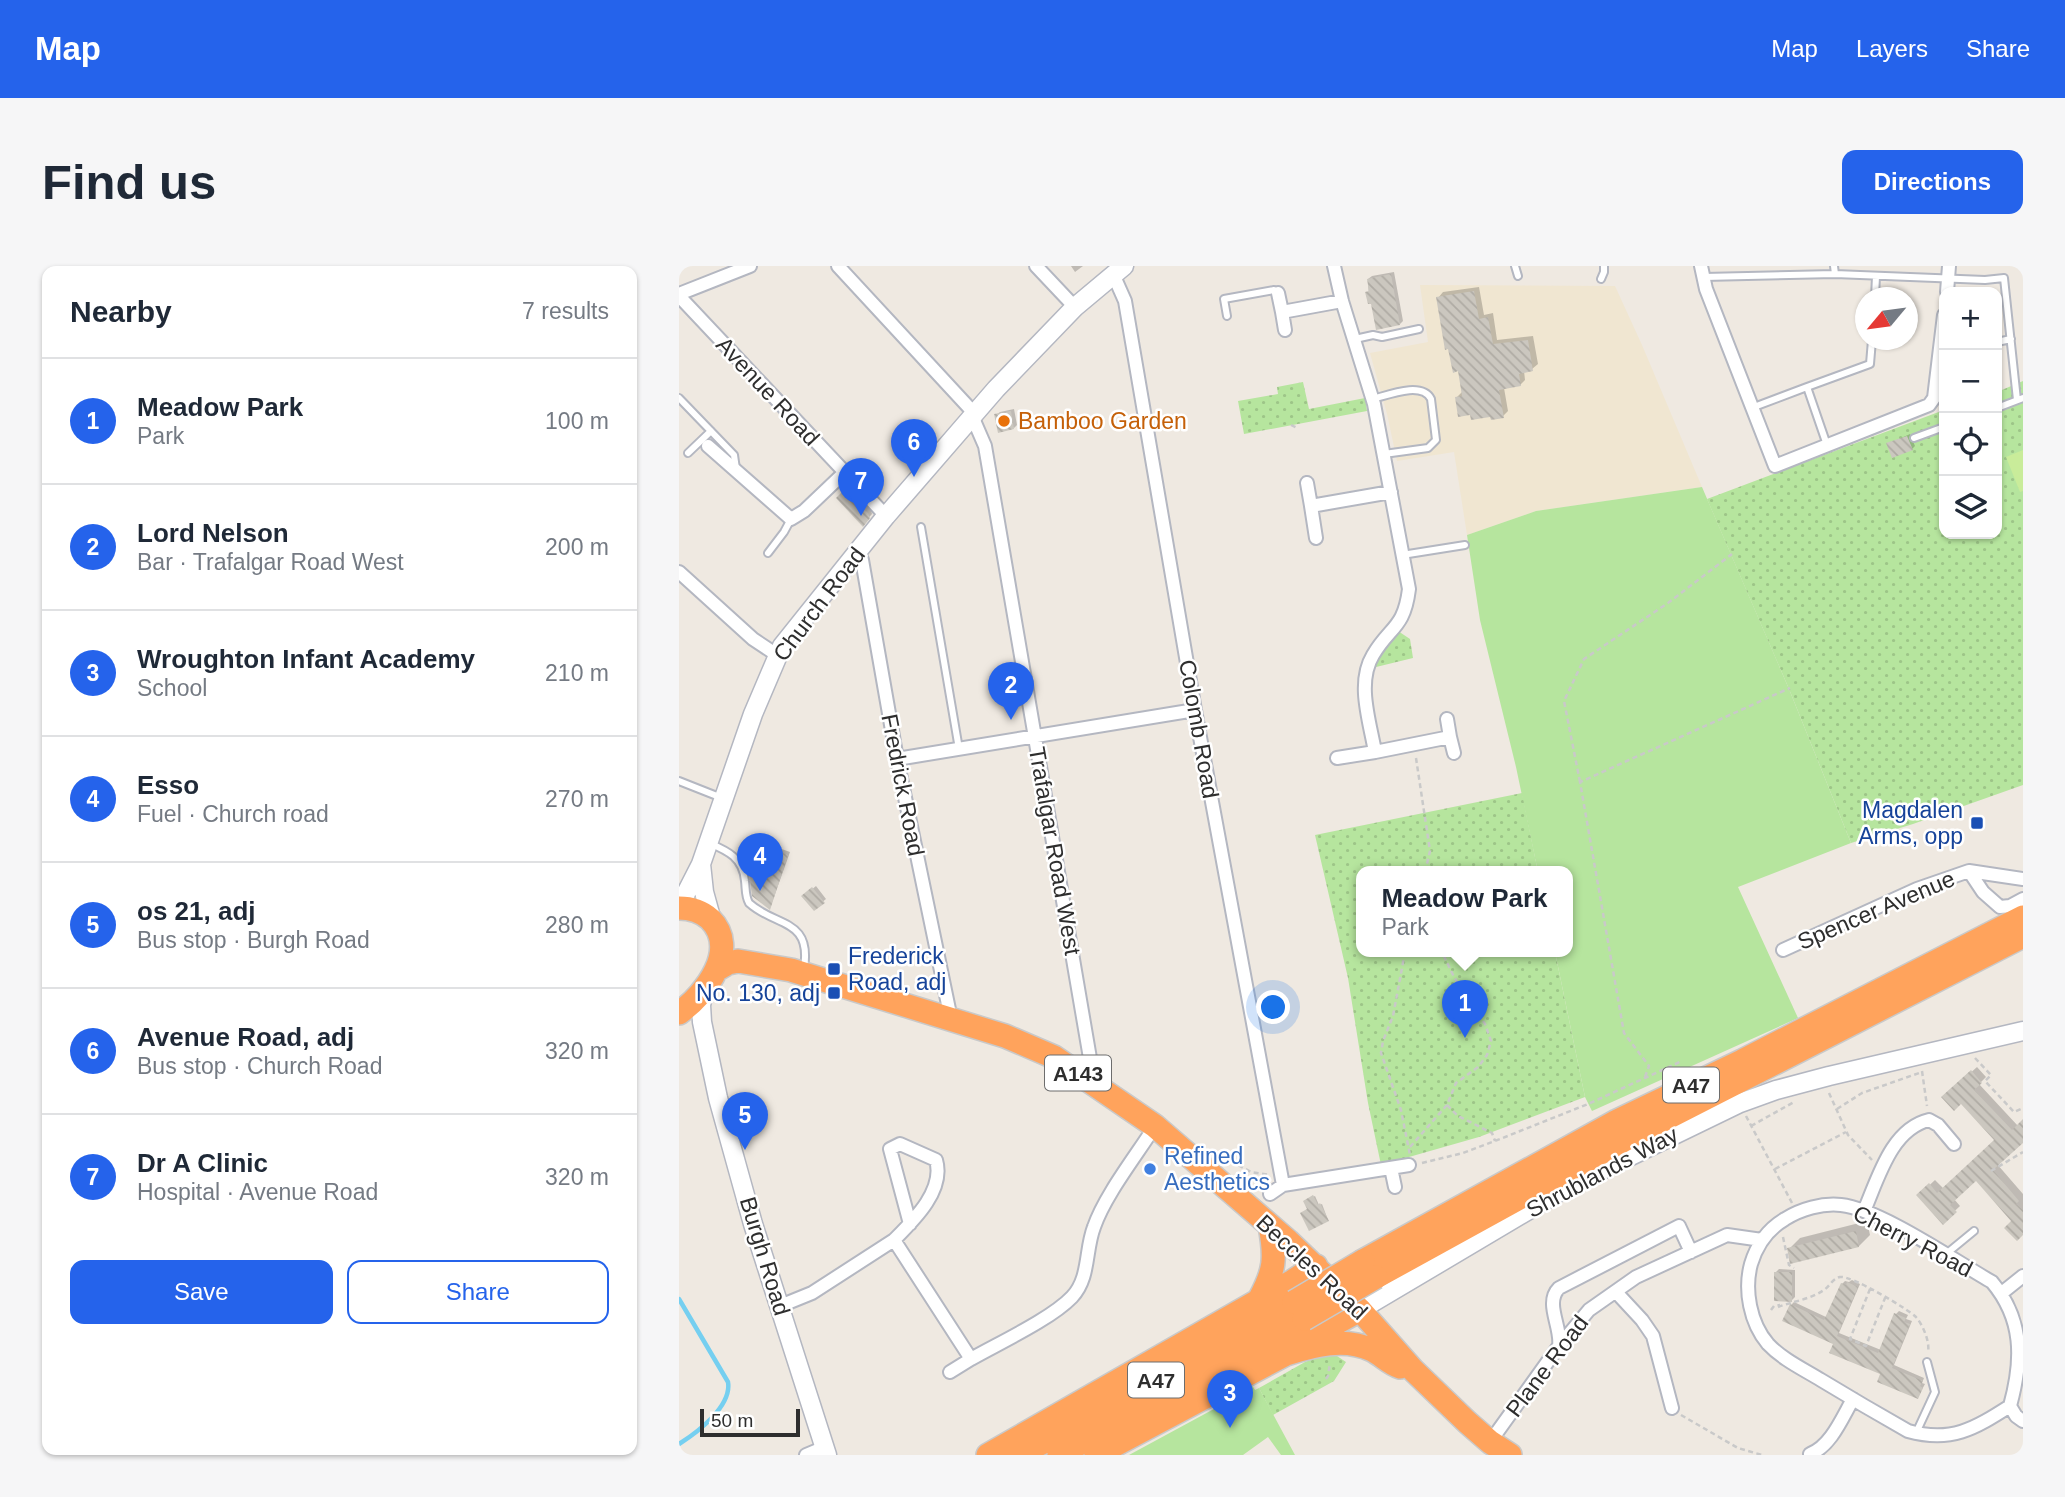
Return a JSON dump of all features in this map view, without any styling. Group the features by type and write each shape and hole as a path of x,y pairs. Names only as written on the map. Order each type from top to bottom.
{"highway":[{"name":"Beccles Road","path":"679,908 696,910 734,941 797,971"},
{"name":"A47","path":"1059,1455 1617,1121 1742,1061 2023,917"},
{"path":"679,1014 711,977 722,945 713,922"},
{"name":"A47","path":"1369,1269 2023,936"},
{"name":"Beccles Road","path":"711,977 738,961 797,971 1005,1036 1054,1057 1155,1126 1316,1266 1360,1310 1413,1370 1490,1442 1510,1455"},
{"path":"1259,1300 1274,1264 1275,1250 1270,1226"},
{"name":"A47","path":"988,1455 1316,1266"},
{"name":"A47","path":"1096,1455 1360,1310"},
{"name":"A47","path":"1017,1455 1299,1311"},
{"name":"A47","path":"1286,1353 1353,1343 1373,1351 1396,1366 1413,1370"}],"street":[{"path":"679,295 750,266"},
{"path":"838,266 973,414"},
{"path":"1036,266 1070,302"},
{"path":"1334,266 1342,301 1373,399 1409,589 1400,622 1372,656 1366,672 1364,688 1375,752"},
{"name":"Church Road","path":"701,864 761,691 777,655 796,626 973,414 1075,307 1119,270"},
{"name":"Colomb Road","path":"1119,270 1195,710 1282,1179"},
{"path":"1702,272 1775,466 1929,405 1934,398 1942,350"},
{"path":"1278,293 1285,330"},
{"name":"Avenue Road","path":"679,295 886,516"},
{"path":"1282,312 1342,301"},
{"name":"Trafalgar Road West","path":"973,414 985,446 1091,1064 1091,1082"},
{"path":"708,446 791,519 804,511 845,472"},
{"path":"1307,483 1316,538"},
{"path":"1311,506 1391,492"},
{"name":"Fredrick Road","path":"857,551 862,560 897,759 951,1019"},
{"path":"679,572 753,639 777,655"},
{"path":"897,759 1195,710"},
{"path":"1447,719 1454,753"},
{"path":"1338,758 1450,737"},
{"path":"679,908 701,864"},
{"path":"701,864 704,892 713,922"},
{"name":"Spencer Avenue","path":"1969,871 1983,892 2000,906 2010,906 2023,899"},
{"name":"Spencer Avenue","path":"1783,950 1917,889 1969,871 2023,879"},
{"name":"Burgh Road","path":"711,977 702,998 701,1013 708,1055 753,1224 826,1451"},
{"name":"Burgh Road","path":"679,1014 694,1026 708,1055"},
{"name":"Shrublands Way","path":"1360,1310 1570,1185 1710,1116 1776,1090 1921,1063 1963,1045 2022,1035"},
{"path":"1864,1210 1892,1148 1913,1127 1929,1120 1938,1125 1954,1144"},
{"path":"950,1372 1056,1310 1073,1296 1086,1271 1093,1228 1155,1126"},
{"path":"780,1306 812,1293 894,1240 910,1224 926,1205 939,1170 936,1160 900,1143 890,1149 910,1224"},
{"path":"1270,1194 1282,1179 1409,1165"},
{"path":"1391,1168 1395,1187"},
{"name":"Cherry Road","path":"1840,1205 1864,1210 1991,1282 2003,1292 2019,1326 2022,1344 2016,1414 1941,1437 1907,1431 1784,1357 1761,1335 1750,1305 1748,1287 1753,1256 1762,1240 1773,1227 1795,1212 1812,1207 1840,1205"},
{"path":"1559,1346 1560,1335 1552,1303 1553,1294 1559,1288 1678,1226 1691,1252"},
{"name":"Plane Road","path":"1490,1442 1559,1346 1589,1310 1636,1278 1727,1235 1762,1240"},
{"path":"894,1240 971,1359"},
{"path":"2003,1292 2023,1276"},
{"path":"1616,1292 1653,1336 1672,1408"},
{"path":"1810,1454 1818,1451 1828,1441 1853,1399"},
{"path":"806,1455 826,1451"}],"lane":[{"path":"1515,266 1518,276"},
{"path":"1601,279 1604,266"},
{"path":"1702,272 1835,270 1876,276 1949,272 1985,280 2004,278 2020,399 2002,406"},
{"path":"1876,276 1876,287"},
{"path":"1227,316 1224,299 1274,290 1278,293"},
{"path":"1355,339 1373,334 1382,337 1419,329"},
{"path":"2002,341 2011,339"},
{"path":"1754,407 1870,364 1871,350"},
{"path":"1807,387 1828,445"},
{"path":"1373,399 1402,391 1423,391 1428,393 1431,399 1436,440 1434,444 1428,448 1384,454"},
{"path":"679,398 734,455 736,470"},
{"path":"1914,438 1939,429"},
{"path":"688,453 711,431"},
{"path":"768,553 791,519"},
{"path":"921,527 959,750"},
{"path":"1402,555 1465,545"},
{"path":"679,781 722,798"},
{"path":"707,842 731,852 740,863 749,903 796,931 807,951 797,971"},
{"path":"1945,1255 1974,1231"},
{"path":"1916,1433 1935,1392 1927,1363"}],"path":[{"path":"1291,425 1297,428"},
{"path":"1645,1077 1649,1066 1624,1033 1564,701 1584,659 1668,603 1733,554"},
{"path":"1580,782 1790,688"},
{"path":"1413,746 1430,851 1426,866"},
{"path":"1404,957 1393,1016 1381,1053 1401,1110 1409,1147 1409,1165 1430,1162 1495,1140 1588,1104 1682,1061"},
{"path":"1409,1147 1447,1105 1456,1083 1478,1068 1487,1055 1491,1041 1485,1024 1454,977 1444,957"},
{"path":"1963,1045 1991,1075 1985,1081 2014,1112 2023,1108"},
{"path":"1837,1109 1921,1063 1929,1120"},
{"path":"1823,1090 1831,1096 1846,1132 1882,1170"},
{"path":"1795,1212 1751,1126 1803,1098"},
{"path":"1447,1105 1458,1116 1492,1133 1495,1140"},
{"path":"1775,1170 1846,1132"},
{"path":"1213,1152 1251,1172 1282,1179"},
{"path":"1991,1171 2023,1152"},
{"path":"1782,1234 1789,1265 1794,1268"},
{"path":"1777,1307 1824,1290 1832,1281 1841,1277 1851,1278 1915,1315 1929,1346 1927,1363"},
{"path":"1870,1288 1850,1339 1866,1346 1885,1298"},
{"path":"1771,1310 1775,1305 1783,1305"},
{"path":"1672,1408 1686,1419 1738,1448 1762,1455"}],"shaded area":[{"path":"1420,285 1615,286 1702,487 1536,511 1467,535 1454,452 1397,461 1370,353 1428,342"}],"green space":[{"path":"2023,381 2023,785 1851,843 1789,689 1707,499 1939,412 1939,539 2002,539 2002,390"},
{"path":"1303,382 1309,409 1365,398 1367,411 1244,434 1238,401 1278,394 1277,387"},
{"path":"2023,450 2023,491 2020,492 2006,457"},
{"path":"1702,487 1789,689 1851,843 1738,887 1798,1018 1592,1111 1585,1097 1556,957 1573,957 1573,866 1537,866 1480,620 1467,535 1536,511"},
{"path":"1398,631 1410,639 1413,658 1372,668 1375,658"},
{"path":"1522,793 1537,866 1356,866 1356,957 1556,957 1585,1097 1479,1137 1381,1165 1348,978 1315,835"},
{"path":"1331,1352 1346,1362 1334,1381 1273,1415 1259,1388 1305,1362"},
{"path":"1252,1385 1255,1390 1259,1388 1295,1455 1281,1455 1268,1437 1243,1455 1129,1455 1225,1403"}],"building":[{"path":"1391,274 1400,325 1376,330 1371,304 1368,304 1365,292 1369,291 1367,279"},
{"path":"1474,291 1479,319 1488,317 1493,344 1528,340 1533,371 1519,374 1521,386 1499,390 1504,418 1471,420 1470,415 1458,417 1455,397 1462,396 1458,371 1453,373 1448,349 1445,350 1436,297"},
{"path":"1011,411 1014,429 998,433 994,414"},
{"path":"1907,436 1913,450 1892,458 1886,443"},
{"path":"844,490 868,513 870,518 863,527 836,498"},
{"path":"755,842 788,855 770,910 752,896 749,873 753,863 748,861"},
{"path":"812,887 825,903 814,911 801,896"},
{"path":"1971,1070 1982,1083 1974,1090 2012,1130 2023,1119 2023,1143 1993,1170 2019,1201 2016,1204 2023,1210 2023,1235 2017,1241 2004,1228 2011,1221 1976,1181 1950,1205 1957,1212 1943,1225 1916,1195 1929,1183 1937,1193 1994,1140 1961,1104 1954,1111 1941,1097"},
{"path":"1313,1195 1329,1221 1309,1231 1300,1213 1307,1209 1303,1201"},
{"path":"1856,1231 1859,1247 1790,1264 1787,1248"},
{"path":"1774,1272 1792,1272 1792,1302 1774,1301"},
{"path":"1847,1282 1858,1287 1837,1336 1878,1353 1894,1313 1906,1318 1904,1322 1910,1324 1892,1368 1923,1381 1918,1399 1877,1382 1880,1374 1829,1353 1833,1344 1782,1321 1790,1304 1824,1320 1841,1283 1846,1285"}],"waterway":[{"path":"679,1299 728,1382 725,1400 712,1418 679,1444"}],"place":[{"name":"Bamboo Garden","path":"1004,421"},
{"name":"Avenue Road, adj","path":"914,477"},
{"name":"Dr A Clinic","path":"861,516"},
{"name":"Lord Nelson","path":"1011,720"},
{"name":"Magdalen Arms, opp","path":"1977,823"},
{"name":"Esso","path":"760,891"},
{"name":"Frederick Road, adj","path":"834,969"},
{"name":"No. 130, adj","path":"834,993"},
{"name":"Meadow Park","path":"1465,1038"},
{"name":"os 21, adj","path":"745,1150"},
{"name":"Refined Aesthetics","path":"1150,1169"},
{"name":"Wroughton Infant Academy","path":"1230,1428"}]}
